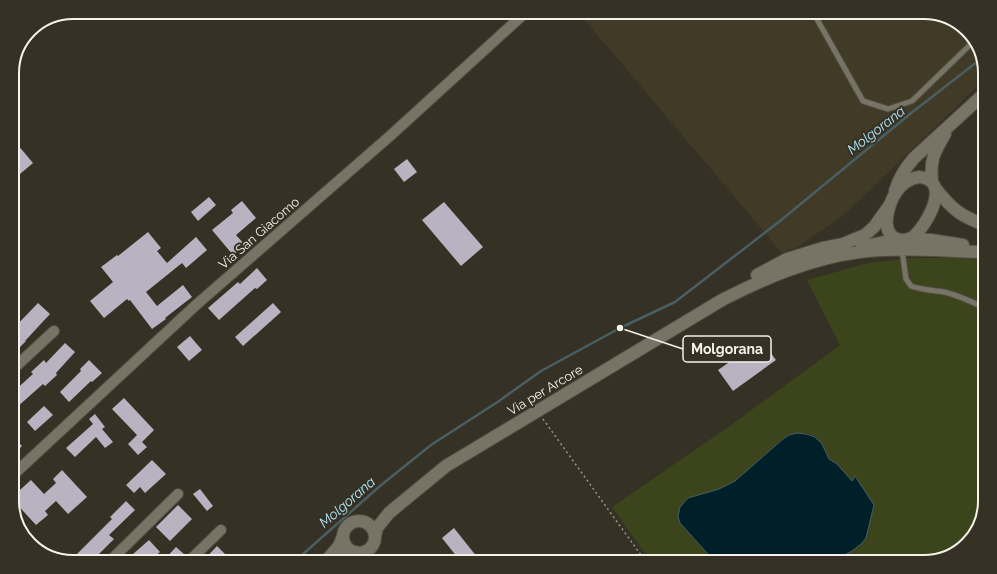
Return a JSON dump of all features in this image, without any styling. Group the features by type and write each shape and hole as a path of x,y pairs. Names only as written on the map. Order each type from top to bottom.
{"main road":[{"path":"978,99 925,147 906,167 898,182 891,201 887,223 889,233 903,243 978,251"},
{"path":"903,243 913,237 923,225 931,211 936,197 931,164 934,154 954,121"},
{"path":"722,300 737,287 778,263 802,254 843,244 865,235 874,227 903,185 914,178 924,177 934,185 944,200 958,213 978,223"},
{"path":"722,300 777,274 867,245 944,242 978,247"},
{"name":"Via per Arcore","path":"375,536 377,528 389,513 446,466 722,300"},
{"name":"Via per Arcore","path":"364,522 389,513"},
{"path":"331,555 339,546 346,528 352,523 360,521 364,522 371,527 375,536 370,549 346,555"},
{"path":"343,536 348,548 356,552"}],"street":[{"name":"Via San Giacomo","path":"19,469 196,305 390,136 518,19"},
{"path":"19,364 54,331"},
{"path":"116,555 178,494"},
{"path":"195,555 221,530"}],"lane":[{"path":"817,19 864,101 888,109 912,102 970,45"},
{"path":"903,243 906,279 910,286 946,292 978,305"}],"path":[{"path":"537,411 641,555"}],"shaded area":[{"path":"584,19 931,19 951,26 967,40 976,59 978,69 978,86 844,215 796,248 782,253"}],"green space":[{"path":"910,258 978,260 978,508 974,522 967,534 951,548 931,555 846,555 866,538 855,476 852,481 838,465 832,461 817,439 808,434 798,433 782,439 735,481 719,489 688,498 680,507 680,523 709,555 646,555 612,507 731,425 840,345 807,280 868,263"}],"water":[{"path":"797,433 815,437 822,444 829,459 837,464 852,481 855,476 874,505 866,538 861,544 844,555 709,555 680,523 678,517 680,507 688,498 719,489 735,481 789,435"}],"building":[{"path":"19,146 33,163 20,174 19,173"},
{"path":"407,159 417,172 404,182 394,169"},
{"path":"209,197 216,205 198,221 191,212"},
{"path":"242,201 256,218 236,235 245,245 233,255 212,230 233,213 231,210"},
{"path":"444,202 483,247 461,266 422,220"},
{"path":"148,232 161,248 157,251 167,263 196,237 207,250 186,268 182,263 146,292 157,306 183,285 192,297 152,329 130,300 129,301 127,299 104,318 90,301 113,282 101,267 117,255 118,256"},
{"path":"257,268 267,280 257,289 255,288 219,320 208,308 238,282 240,284"},
{"path":"38,303 50,314 19,348 19,323"},
{"path":"273,303 281,312 243,346 235,337"},
{"path":"190,336 202,350 189,361 177,347"},
{"path":"761,340 776,360 733,391 718,370"},
{"path":"65,343 75,352 56,373 57,375 45,386 43,384 19,405 19,387 33,374 31,372 44,360 46,363"},
{"path":"89,360 102,373 92,382 91,381 69,402 60,392 81,371 80,369"},
{"path":"124,398 154,430 142,442 147,447 138,455 128,444 137,435 112,409"},
{"path":"44,406 53,415 35,431 27,422"},
{"path":"95,414 105,427 102,429 113,442 105,448 96,437 75,457 66,448 93,424 89,419"},
{"path":"152,460 166,474 145,493 140,487 134,493 126,485"},
{"path":"62,470 87,497 68,514 56,501 45,511 48,515 36,525 19,507 19,491 31,480 44,494 56,483 53,479"},
{"path":"200,489 213,506 207,511 193,494"},
{"path":"126,501 135,510 109,535 114,539 98,555 76,555 112,519 110,517"},
{"path":"178,505 192,519 170,541 156,527"},
{"path":"454,528 475,555 455,555 442,538"},
{"path":"149,540 160,552 156,555 132,555"},
{"path":"217,546 225,554 224,555 209,555"},
{"path":"176,547 185,555 169,555"}],"waterway":[{"name":"Molgorana","path":"302,555 380,486 431,445 499,401 541,371 620,328 675,302 780,221 910,114 977,62"}],"place":[{"name":"Molgorana","path":"620,328"}]}
